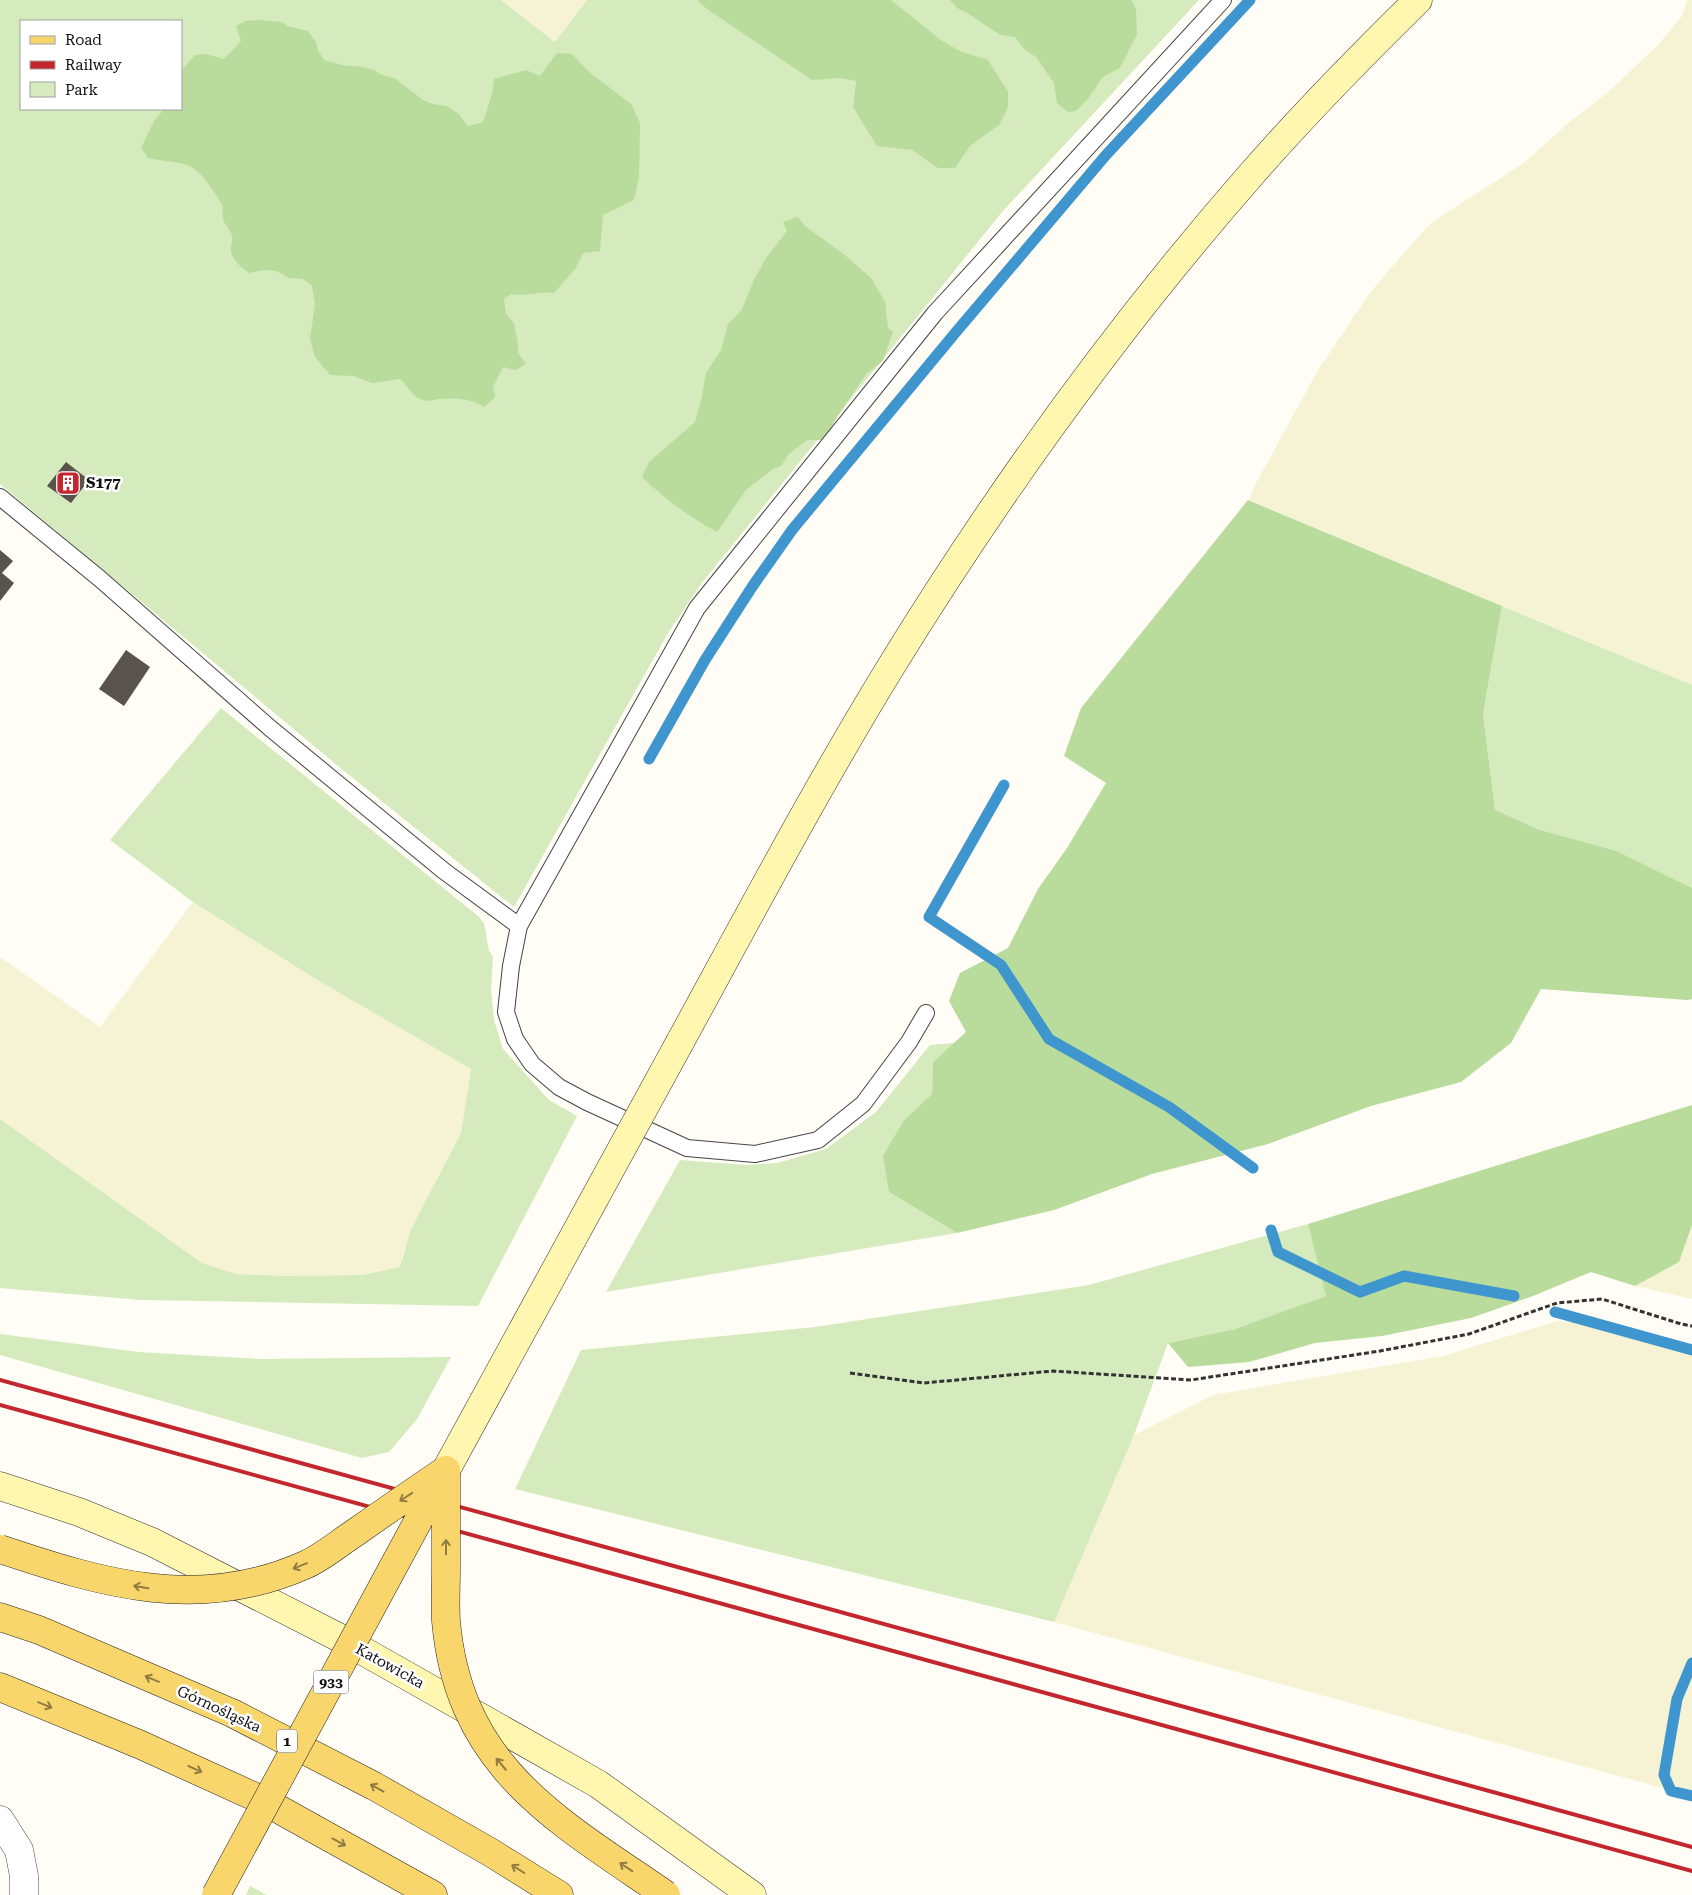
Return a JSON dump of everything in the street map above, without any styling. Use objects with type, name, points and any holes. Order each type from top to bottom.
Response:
[{"type":"main road","name":"933","points":[[216,1895],[680,1042],[811,804],[894,662],[1005,491],[1125,328],[1249,177],[1358,60],[1418,0]]},
{"type":"main road","points":[[0,1549],[97,1579],[154,1590],[217,1589],[242,1585],[306,1564],[327,1552],[446,1470]]},
{"type":"main road","points":[[446,1470],[446,1620],[454,1668],[468,1712],[498,1761],[541,1805],[580,1836],[666,1895]]},
{"type":"main road","name":"Katowicka","points":[[0,1486],[79,1512],[144,1539],[342,1639],[598,1784],[752,1895]]},
{"type":"main road","name":"Górnośląska","points":[[0,1617],[39,1630],[232,1713],[374,1786],[490,1852],[559,1895]]},
{"type":"main road","points":[[0,1687],[141,1745],[264,1801],[433,1895]]},
{"type":"street","points":[[0,1820],[19,1850],[24,1876],[24,1895]]},
{"type":"lane","points":[[926,1013],[909,1042],[863,1104],[818,1140],[755,1154],[687,1148],[587,1102],[560,1087],[532,1064],[515,1039],[506,1012],[511,966],[520,926],[697,608],[935,313],[1223,0]]},
{"type":"lane","points":[[0,497],[99,578],[278,734],[444,870],[520,926]]},
{"type":"path","points":[[850,1373],[924,1383],[1053,1372],[1191,1380],[1442,1340],[1469,1334],[1557,1303],[1602,1299],[1692,1326]]},
{"type":"shaded area","points":[[501,0],[587,0],[555,42]]},
{"type":"shaded area","points":[[1687,0],[1692,0],[1692,685],[1249,500],[1255,485],[1318,370],[1369,294],[1402,255],[1431,223],[1525,162],[1572,120],[1607,93],[1657,46],[1682,16]]},
{"type":"shaded area","points":[[193,902],[324,984],[471,1069],[461,1133],[410,1231],[399,1267],[362,1275],[287,1276],[236,1274],[202,1263],[0,1119],[0,957],[100,1027]]},
{"type":"shaded area","points":[[1692,1225],[1692,1299],[1635,1286],[1679,1262]]},
{"type":"shaded area","points":[[1557,1321],[1608,1324],[1692,1347],[1692,1796],[1054,1622],[1134,1435],[1213,1395],[1443,1356]]},
{"type":"green space","points":[[0,0],[501,0],[555,42],[587,0],[1199,0],[1002,212],[701,584],[668,633],[514,907],[344,771],[0,484]]},
{"type":"green space","points":[[697,0],[891,0],[942,41],[962,52],[988,60],[1008,92],[1008,107],[1000,124],[970,146],[955,168],[938,168],[912,150],[877,146],[853,107],[856,81],[839,78],[812,80],[707,9]]},
{"type":"green space","points":[[950,0],[1131,0],[1136,9],[1137,34],[1120,68],[1103,77],[1087,100],[1076,111],[1068,112],[1057,103],[1054,83],[1036,57],[1024,49],[1015,37],[1001,35],[957,8]]},
{"type":"green space","points":[[245,21],[282,22],[287,26],[308,31],[316,42],[324,60],[374,70],[396,79],[423,100],[447,106],[459,114],[468,126],[483,122],[492,94],[494,79],[526,70],[540,76],[557,53],[572,54],[588,71],[631,104],[640,123],[639,178],[634,200],[603,215],[600,251],[583,253],[576,268],[554,293],[511,294],[504,299],[506,314],[514,323],[518,353],[526,364],[516,370],[503,367],[493,387],[495,397],[484,407],[462,399],[425,401],[419,399],[400,379],[372,383],[354,376],[330,375],[315,357],[310,339],[315,304],[312,286],[303,279],[289,278],[276,271],[265,270],[249,273],[232,256],[232,237],[223,220],[223,206],[203,177],[187,165],[148,158],[141,148],[154,121],[163,110],[182,110],[182,70],[195,55],[206,54],[224,59],[241,41],[236,26]]},
{"type":"green space","points":[[798,217],[805,226],[846,256],[872,279],[885,302],[888,328],[893,332],[883,361],[866,374],[824,440],[807,440],[789,454],[781,466],[773,469],[746,490],[717,532],[678,507],[642,477],[649,462],[695,422],[706,373],[721,350],[728,324],[741,311],[766,258],[787,231],[783,222]]},
{"type":"green space","points":[[1248,500],[1502,606],[1483,714],[1495,810],[1537,829],[1617,851],[1692,888],[1692,999],[1541,989],[1511,1043],[1461,1082],[1371,1106],[1268,1144],[1152,1174],[1054,1210],[957,1233],[889,1192],[883,1156],[904,1120],[932,1094],[933,1062],[966,1032],[949,1001],[960,973],[1008,948],[1038,889],[1067,848],[1106,783],[1064,756],[1081,708]]},
{"type":"green space","points":[[1502,606],[1692,685],[1692,888],[1617,851],[1537,829],[1495,811],[1483,714]]},
{"type":"green space","points":[[221,708],[478,916],[484,923],[489,951],[493,957],[491,989],[494,1020],[503,1049],[549,1100],[577,1116],[478,1306],[141,1300],[0,1288],[0,1119],[202,1263],[236,1274],[287,1276],[362,1275],[399,1267],[410,1231],[461,1133],[471,1069],[324,984],[193,902],[110,840]]},
{"type":"green space","points":[[954,1043],[933,1062],[932,1094],[904,1120],[889,1192],[957,1233],[606,1292],[680,1160],[746,1165],[777,1163],[826,1149],[876,1112],[930,1045]]},
{"type":"green space","points":[[1692,1105],[1692,1225],[1679,1262],[1635,1286],[1591,1272],[1533,1296],[1471,1318],[1382,1336],[1315,1343],[1249,1362],[1188,1367],[1168,1343],[1235,1329],[1326,1296],[1308,1224]]},
{"type":"green space","points":[[1308,1224],[1327,1296],[1235,1329],[1168,1343],[1134,1435],[1054,1622],[515,1489],[581,1350],[815,1327],[1089,1285]]},
{"type":"green space","points":[[0,1334],[139,1352],[259,1359],[451,1357],[417,1419],[389,1452],[362,1458],[0,1355]]},
{"type":"green space","points":[[250,1886],[267,1895],[246,1895]]},
{"type":"building","name":"S177","points":[[66,462],[89,480],[71,503],[47,486]]},
{"type":"building","points":[[0,550],[13,561],[2,573],[14,583],[0,601]]},
{"type":"building","points":[[126,650],[150,667],[124,706],[99,689]]},
{"type":"waterway","points":[[649,759],[705,660],[752,587],[792,530],[1106,155],[1250,0]]},
{"type":"waterway","points":[[1004,785],[929,917],[1001,965],[1049,1039],[1169,1107],[1253,1168]]},
{"type":"waterway","points":[[1271,1230],[1278,1252],[1360,1292],[1404,1276],[1514,1296]]},
{"type":"waterway","points":[[1555,1312],[1692,1350]]},
{"type":"waterway","points":[[1692,1663],[1677,1699],[1664,1775],[1671,1791],[1692,1796]]},
{"type":"railway","points":[[0,1380],[1692,1847]]},
{"type":"railway","points":[[0,1405],[1692,1871]]},
{"type":"place","name":"S177","points":[[68,483]]}]
